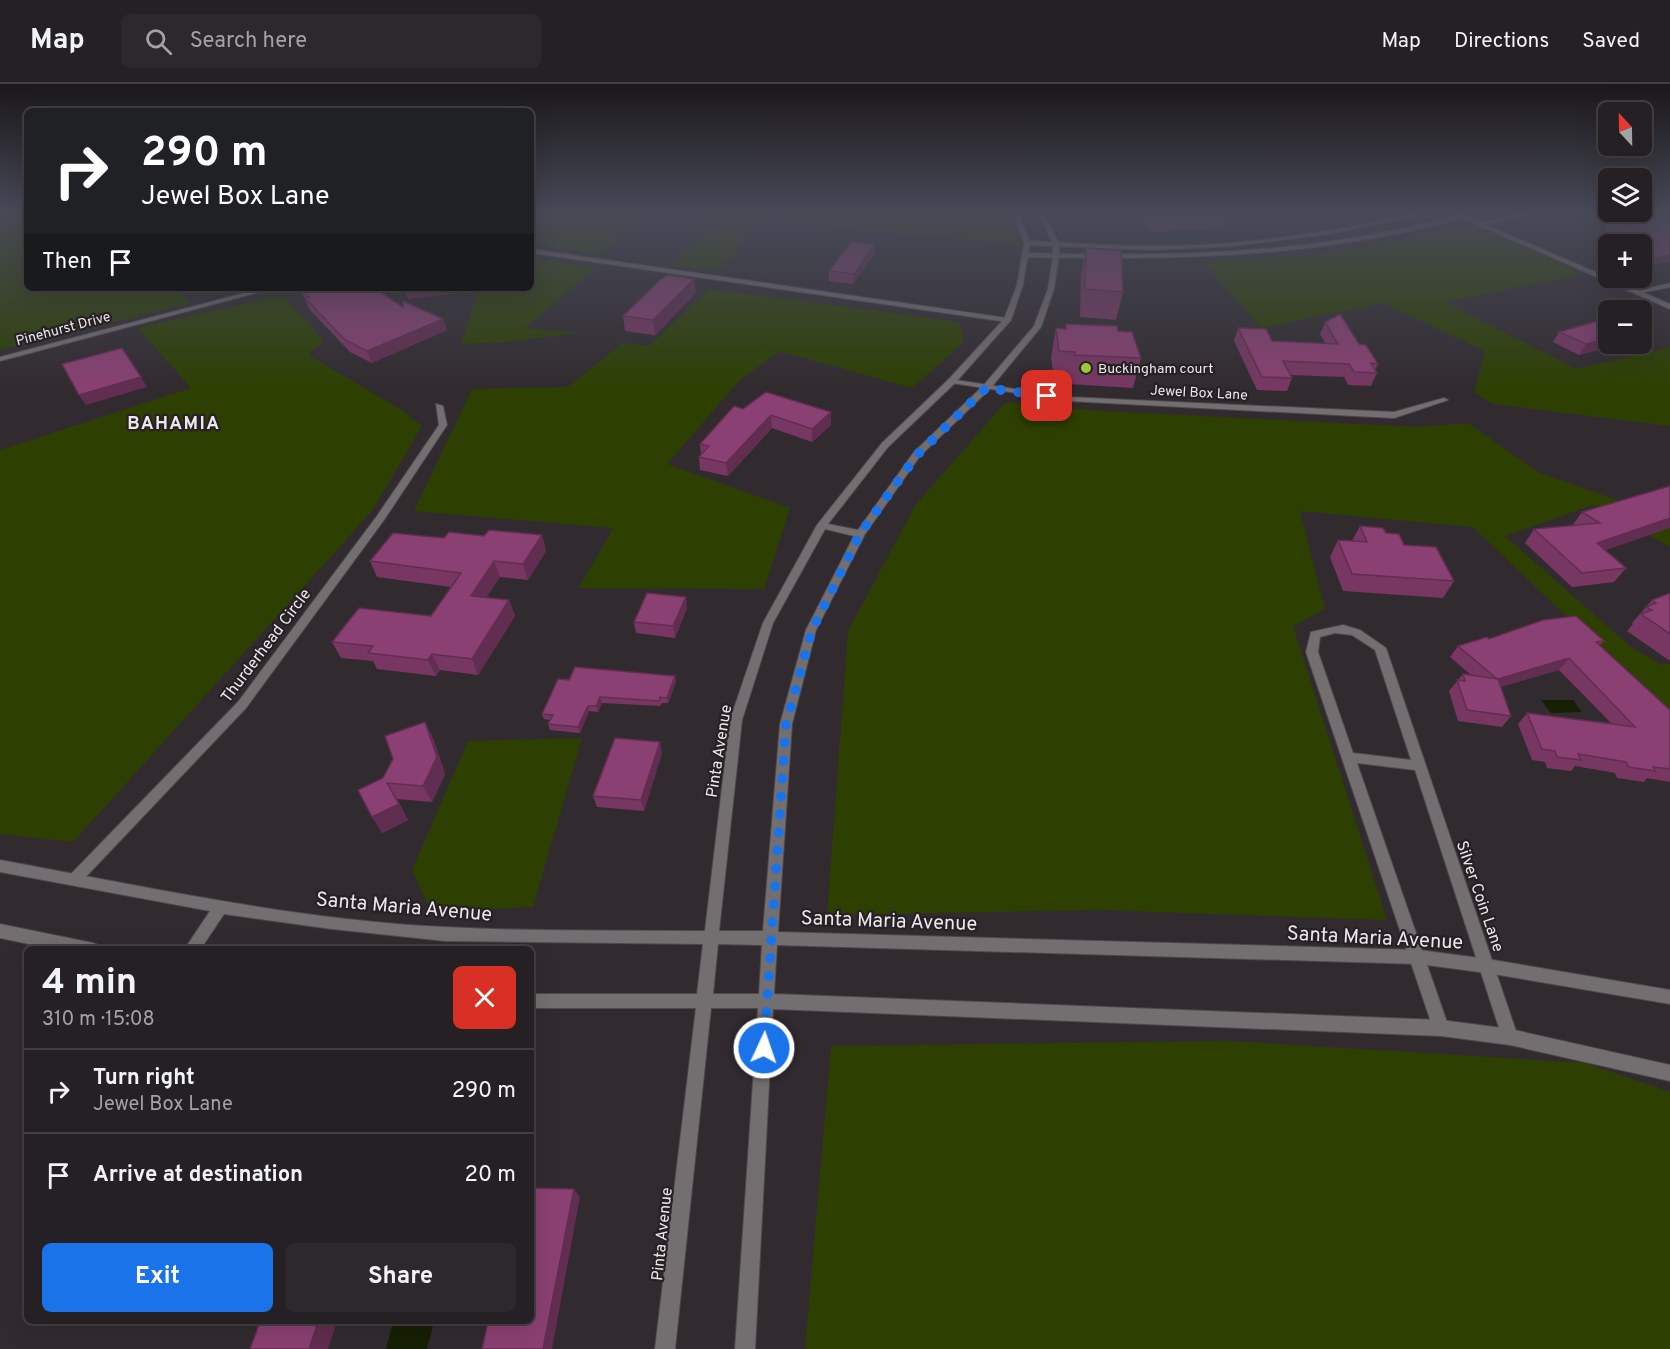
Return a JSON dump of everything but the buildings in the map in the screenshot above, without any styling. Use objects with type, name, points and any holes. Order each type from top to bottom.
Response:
[{"type":"street","points":[[676,272],[1007,320]]},
{"type":"street","name":"Pinta Avenue","points":[[665,1349],[736,720],[768,623],[822,525],[885,445],[952,381],[1007,320],[1023,272]]},
{"type":"street","points":[[746,1349],[770,938],[786,724],[812,630],[860,534],[918,454],[986,388],[1037,327],[1051,289],[1053,272]]},
{"type":"street","points":[[1590,272],[1670,307]]},
{"type":"street","points":[[1637,292],[1670,285]]},
{"type":"street","name":"Pinehurst Drive","points":[[0,359],[261,291]]},
{"type":"street","name":"Jewel Box Lane","points":[[952,381],[1068,399],[1394,416],[1444,400]]},
{"type":"street","name":"Thurderhead Circle","points":[[75,879],[242,705],[381,518],[443,425],[439,406]]},
{"type":"street","points":[[822,525],[860,534]]},
{"type":"street","name":"Silver Coin Lane","points":[[1441,1028],[1351,758],[1312,652],[1315,635],[1337,627],[1357,632],[1380,648],[1510,1037]]},
{"type":"street","points":[[1351,758],[1419,766]]},
{"type":"street","name":"Santa Maria Avenue","points":[[0,866],[220,908],[332,923],[445,934],[770,938],[1419,957],[1487,966],[1670,997]]},
{"type":"street","points":[[194,946],[220,908]]},
{"type":"street","points":[[0,931],[73,946]]},
{"type":"street","points":[[534,1001],[766,1001],[1441,1028],[1510,1037],[1670,1073]]},
{"type":"green space","points":[[0,272],[24,272],[24,291],[180,291],[190,303],[0,350]]},
{"type":"green space","points":[[534,272],[591,272],[525,328],[580,333],[505,342],[461,344],[478,291],[534,291]]},
{"type":"green space","points":[[1212,272],[1579,272],[1583,274],[1445,302],[1576,369],[1640,354],[1652,354],[1652,351],[1670,347],[1670,426],[1493,404],[1474,392],[1485,351],[1383,303],[1262,328]]},
{"type":"green space","points":[[710,289],[959,322],[964,342],[912,388],[780,351],[740,380],[667,464],[790,508],[764,589],[579,588],[613,528],[414,511],[472,389],[568,387],[623,343],[649,346]]},
{"type":"green space","points":[[283,295],[324,341],[308,355],[400,409],[422,426],[372,511],[73,842],[0,834],[0,450],[191,388],[138,328]]},
{"type":"green space","points":[[1006,402],[1101,411],[1417,427],[1468,423],[1538,472],[1628,504],[1670,529],[1670,547],[1593,505],[1505,536],[1631,647],[1662,665],[1670,663],[1670,715],[1473,527],[1300,511],[1325,609],[1293,626],[1387,920],[1099,910],[827,915],[848,631],[916,504]]},
{"type":"green space","points":[[582,738],[533,907],[431,911],[412,870],[468,741]]},
{"type":"green space","points":[[1230,1041],[1585,1063],[1670,1092],[1670,1349],[805,1349],[831,1046]]},
{"type":"shaded area","points":[[1541,700],[1573,700],[1582,712],[1551,713]]},
{"type":"shaded area","points":[[392,1324],[433,1324],[427,1349],[386,1349]]},
{"type":"place","name":"Buckingham court","points":[[1086,368]]},
{"type":"district","name":"BAHAMIA","points":[[174,423]]},
{"type":"route","points":[[764,1048],[786,724],[812,630],[860,534],[918,454],[986,388],[1047,396]]}]
